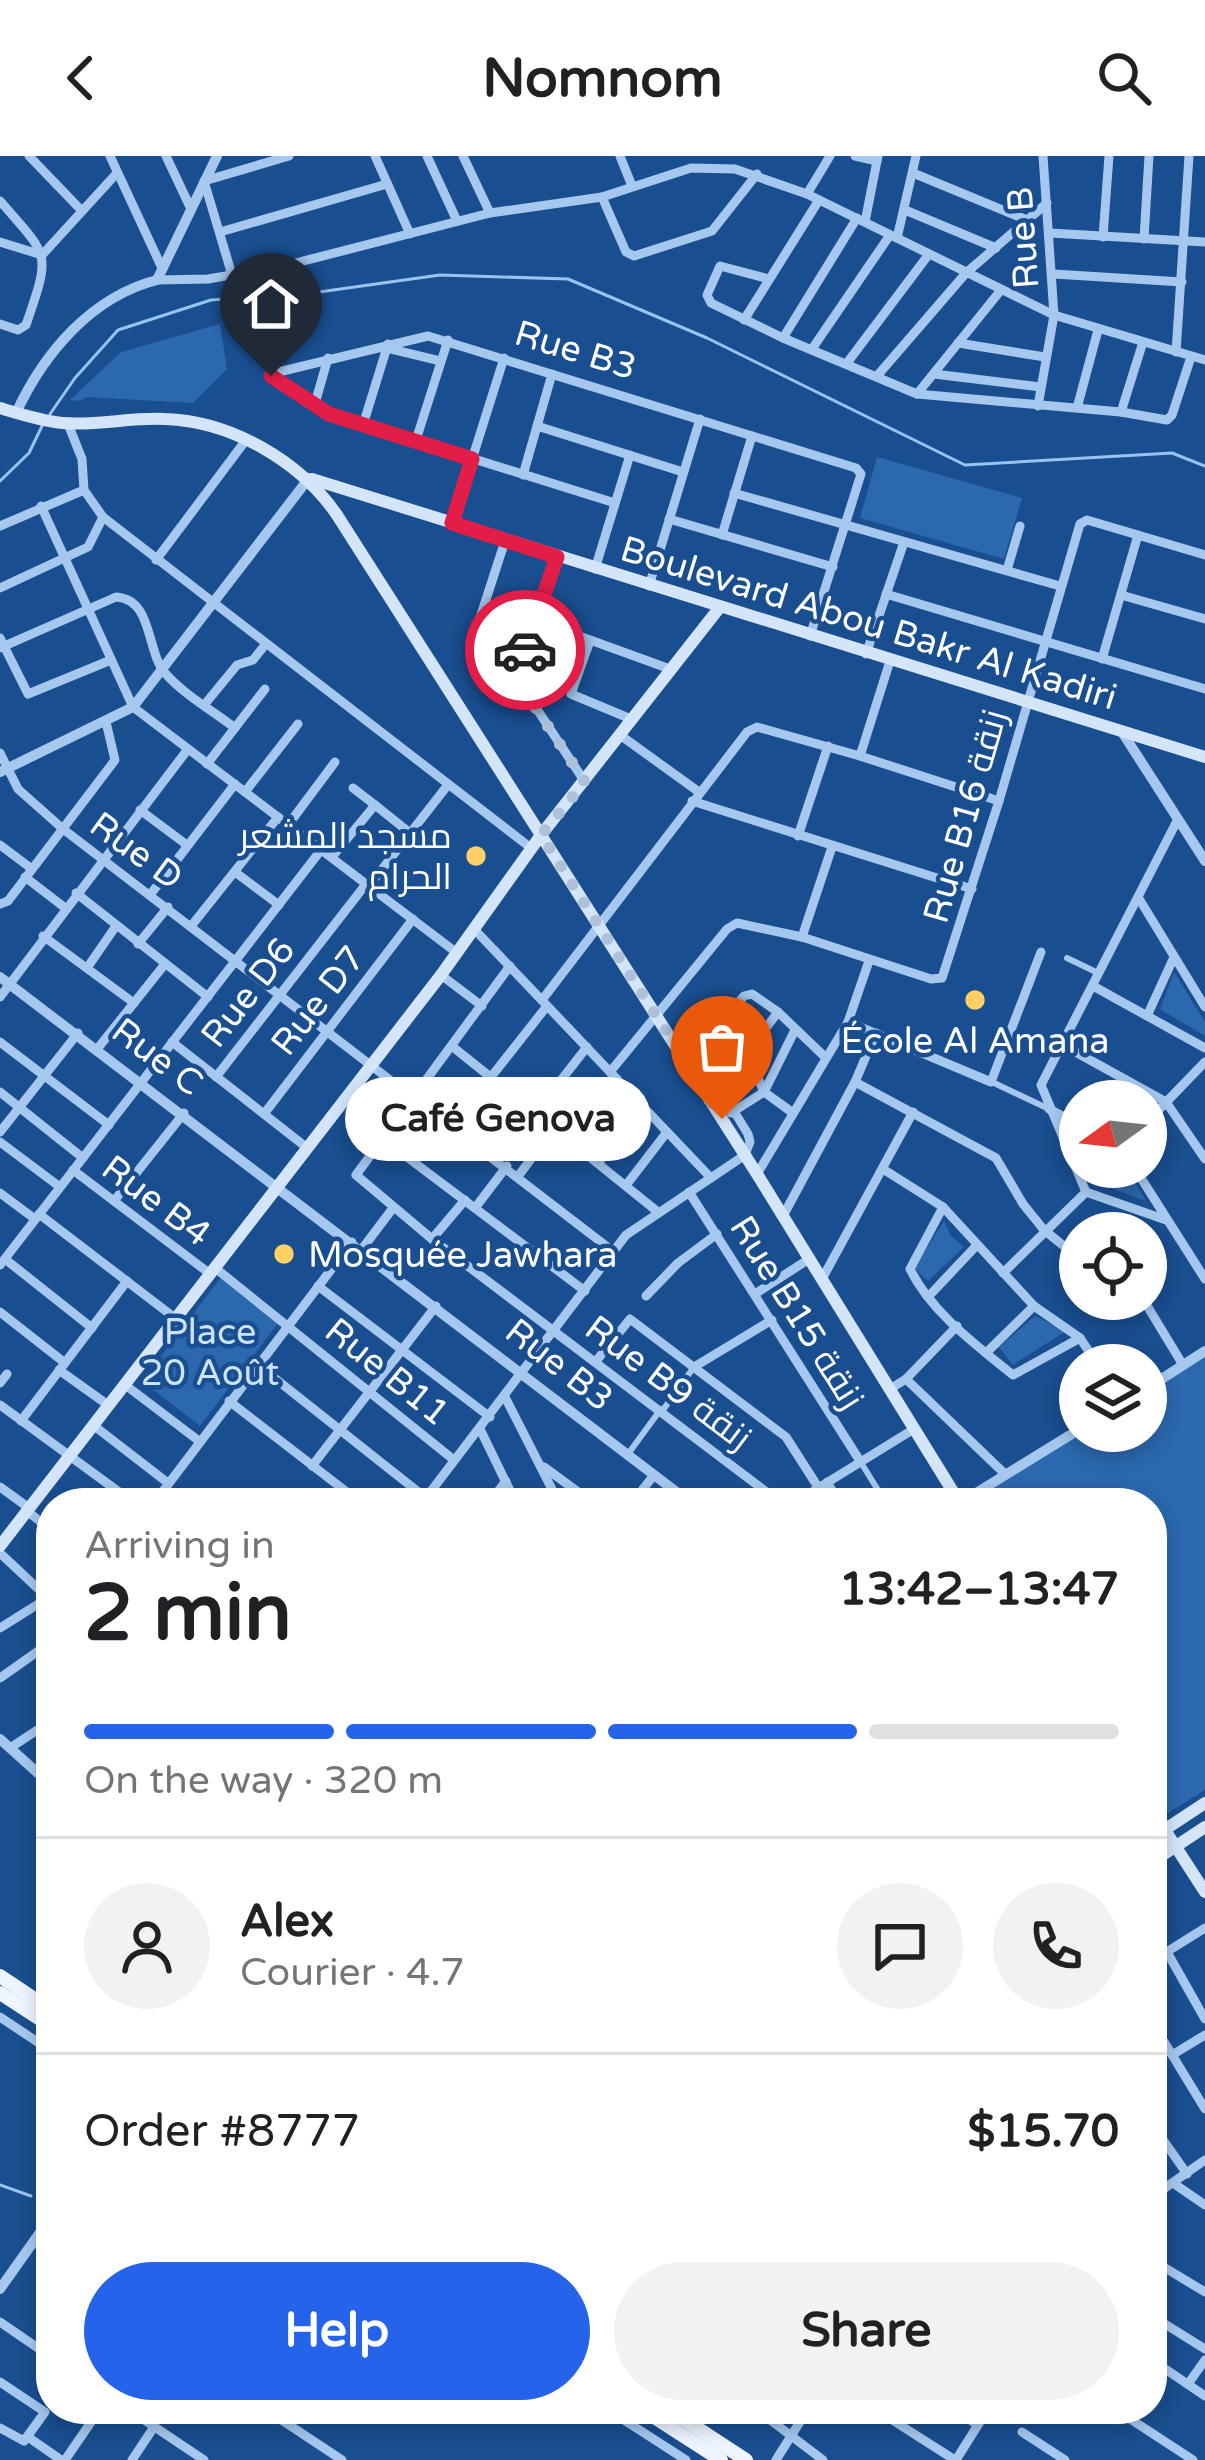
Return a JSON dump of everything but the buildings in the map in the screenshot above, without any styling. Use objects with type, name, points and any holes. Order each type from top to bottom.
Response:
[{"type":"main road","points":[[0,407],[63,423],[166,418],[192,422],[246,440],[309,478],[337,514],[686,1063],[707,1081],[745,1155],[951,1488]]},
{"type":"main road","name":"Boulevard Abou Bakr Al Kadiri","points":[[309,478],[1205,757]]},
{"type":"main road","points":[[44,1488],[441,975],[531,848],[720,608]]},
{"type":"main road","points":[[0,1550],[36,1498]]},
{"type":"main road","points":[[1167,1828],[1205,1803]]},
{"type":"main road","points":[[1167,1852],[1205,1827]]},
{"type":"main road","points":[[1167,1842],[1205,1892]]},
{"type":"main road","points":[[0,1976],[36,2000]]},
{"type":"main road","points":[[0,1994],[36,2017]]},
{"type":"main road","points":[[665,2424],[721,2460]]},
{"type":"main road","points":[[691,2424],[746,2460]]},
{"type":"street","points":[[29,156],[82,211]]},
{"type":"street","points":[[110,156],[159,274]]},
{"type":"street","points":[[166,156],[191,209]]},
{"type":"street","points":[[16,413],[37,371],[81,322],[125,290],[159,274],[217,156]]},
{"type":"street","points":[[204,181],[289,156]]},
{"type":"street","points":[[375,156],[410,234]]},
{"type":"street","points":[[427,156],[457,221]]},
{"type":"street","points":[[463,156],[490,213]]},
{"type":"street","points":[[620,156],[632,186]]},
{"type":"street","points":[[807,194],[830,156]]},
{"type":"street","points":[[783,338],[861,220],[877,158],[855,156]]},
{"type":"street","points":[[812,349],[894,237],[916,156]]},
{"type":"street","name":"Rue B","points":[[1038,406],[1054,315],[1042,156]]},
{"type":"street","points":[[1103,237],[1109,156]]},
{"type":"street","points":[[1144,239],[1150,156]]},
{"type":"street","points":[[1176,352],[1189,156]]},
{"type":"street","points":[[159,274],[185,281],[232,275],[365,248],[490,213],[602,197],[691,168],[735,169],[807,194],[1054,315],[1205,360]]},
{"type":"street","points":[[42,255],[117,172]]},
{"type":"street","points":[[913,173],[1028,220]]},
{"type":"street","points":[[602,197],[626,252],[634,256],[712,231],[757,174]]},
{"type":"street","points":[[204,181],[232,275]]},
{"type":"street","points":[[220,232],[387,184]]},
{"type":"street","points":[[744,320],[819,200]]},
{"type":"street","points":[[0,201],[42,255],[44,267],[26,326],[18,330],[0,324]]},
{"type":"street","points":[[878,376],[966,273],[1047,203]]},
{"type":"street","points":[[905,210],[996,248]]},
{"type":"street","points":[[1050,233],[1205,242]]},
{"type":"street","points":[[0,242],[42,255]]},
{"type":"street","points":[[847,363],[929,254]]},
{"type":"street","points":[[769,279],[718,268],[708,298],[783,338],[917,394],[1169,418],[1191,357]]},
{"type":"street","points":[[1054,274],[1181,282]]},
{"type":"street","points":[[917,394],[1001,290]]},
{"type":"street","points":[[1077,408],[1098,330]]},
{"type":"street","name":"Rue B3","points":[[314,407],[271,376],[272,372],[428,336],[448,340],[856,468],[861,474],[847,526]]},
{"type":"street","points":[[416,440],[448,340]]},
{"type":"street","points":[[1121,412],[1143,342]]},
{"type":"street","points":[[958,343],[1045,357]]},
{"type":"street","points":[[363,425],[387,346],[441,361]]},
{"type":"street","points":[[328,358],[314,407],[615,503]]},
{"type":"street","points":[[452,523],[504,358]]},
{"type":"street","points":[[523,475],[552,374]]},
{"type":"street","points":[[934,374],[1041,387]]},
{"type":"street","points":[[649,586],[700,419]]},
{"type":"street","points":[[63,423],[82,459],[84,490],[103,517],[531,848]]},
{"type":"street","points":[[537,426],[683,472]]},
{"type":"street","points":[[722,535],[752,436]]},
{"type":"street","points":[[156,560],[246,440]]},
{"type":"street","points":[[596,569],[630,455]]},
{"type":"street","points":[[3,771],[133,707],[309,478]]},
{"type":"street","points":[[0,526],[84,490]]},
{"type":"street","points":[[734,493],[1060,586]]},
{"type":"street","points":[[41,506],[133,707],[457,953]]},
{"type":"street","points":[[0,587],[88,547],[103,517]]},
{"type":"street","points":[[668,519],[832,567]]},
{"type":"street","name":"Rue B16 زنقة","points":[[869,962],[931,979],[945,975],[1083,521],[1138,536]]},
{"type":"street","points":[[810,636],[847,526]]},
{"type":"street","points":[[1007,570],[1020,526]]},
{"type":"street","points":[[1102,659],[1138,536],[1205,555]]},
{"type":"street","points":[[480,618],[505,541]]},
{"type":"street","points":[[866,654],[904,542]]},
{"type":"street","points":[[557,557],[518,679],[585,782]]},
{"type":"street","points":[[886,594],[1205,688]]},
{"type":"street","points":[[1121,595],[1205,619]]},
{"type":"street","points":[[112,660],[31,694],[1,644],[116,597],[128,598],[138,608],[163,672],[235,728]]},
{"type":"street","points":[[535,620],[670,669]]},
{"type":"street","points":[[590,640],[571,694],[632,719]]},
{"type":"street","points":[[205,704],[237,665],[253,660],[265,645]]},
{"type":"street","points":[[860,755],[890,661]]},
{"type":"street","points":[[208,764],[265,689]]},
{"type":"street","points":[[0,904],[8,901],[115,760],[106,722]]},
{"type":"street","points":[[245,792],[298,724]]},
{"type":"street","points":[[491,1077],[598,925],[747,732],[757,727],[828,746],[999,801]]},
{"type":"street","points":[[1122,732],[1205,861]]},
{"type":"street","points":[[620,735],[696,797],[798,836],[972,889]]},
{"type":"street","points":[[798,836],[828,746]]},
{"type":"street","points":[[0,997],[5,980],[188,749]]},
{"type":"street","name":"Rue D","points":[[0,753],[3,771],[63,830],[614,1252]]},
{"type":"street","points":[[288,825],[335,761]]},
{"type":"street","points":[[150,895],[235,784]]},
{"type":"street","name":"Rue D6","points":[[216,1077],[447,786]]},
{"type":"street","points":[[353,788],[372,808],[410,832]]},
{"type":"street","points":[[332,857],[372,808]]},
{"type":"street","points":[[140,810],[187,845]]},
{"type":"street","points":[[192,925],[278,818]]},
{"type":"street","points":[[1143,1212],[1085,1192],[1048,1109],[1042,1082],[1178,819]]},
{"type":"street","points":[[0,845],[64,907]]},
{"type":"street","points":[[802,937],[832,847]]},
{"type":"street","points":[[6,1258],[321,850]]},
{"type":"street","points":[[235,872],[278,905]]},
{"type":"street","points":[[76,892],[208,997]]},
{"type":"street","points":[[1138,897],[1205,1007]]},
{"type":"street","points":[[138,944],[168,907]]},
{"type":"street","name":"Rue D7","points":[[264,1114],[413,919]]},
{"type":"street","points":[[571,1139],[655,1014],[732,925],[744,922],[869,962],[848,1022],[757,1174]]},
{"type":"street","points":[[87,968],[116,926]]},
{"type":"street","points":[[474,929],[711,1178]]},
{"type":"street","points":[[43,936],[134,1003]]},
{"type":"street","points":[[991,1082],[1040,952]]},
{"type":"street","points":[[1147,1016],[1174,957]]},
{"type":"street","points":[[1067,958],[1098,974]]},
{"type":"street","points":[[98,1048],[165,964]]},
{"type":"street","points":[[510,966],[382,1139],[585,1291]]},
{"type":"street","points":[[441,975],[482,1006]]},
{"type":"street","name":"Rue C","points":[[5,980],[278,1184]]},
{"type":"street","points":[[1093,986],[1205,1048]]},
{"type":"street","points":[[686,1063],[748,995],[755,994],[825,1057]]},
{"type":"street","points":[[707,1081],[747,1054],[778,1012]]},
{"type":"street","points":[[848,1022],[1059,1114]]},
{"type":"street","points":[[717,1027],[747,1054],[764,1092],[793,1113]]},
{"type":"street","points":[[728,1115],[764,1092],[795,1030]]},
{"type":"street","points":[[0,1132],[78,1033]]},
{"type":"street","points":[[783,1216],[876,1033]]},
{"type":"street","points":[[0,1042],[109,1125]]},
{"type":"street","points":[[172,1042],[306,1147]]},
{"type":"street","points":[[1061,1045],[1125,1080]]},
{"type":"street","points":[[453,1047],[658,1212]]},
{"type":"street","points":[[536,1112],[587,1047]]},
{"type":"street","points":[[1167,1101],[1205,1062]]},
{"type":"street","points":[[855,1082],[997,1158],[1017,1195],[1059,1242]]},
{"type":"street","points":[[0,1092],[83,1158]]},
{"type":"street","points":[[1167,1103],[1205,1158]]},
{"type":"street","points":[[599,1162],[641,1105]]},
{"type":"street","points":[[822,1279],[914,1112]]},
{"type":"street","points":[[114,1201],[184,1113]]},
{"type":"street","points":[[518,1175],[555,1127]]},
{"type":"street","points":[[627,1184],[667,1132]]},
{"type":"street","name":"Rue B9 زنقة","points":[[382,1139],[357,1177],[762,1488]]},
{"type":"street","points":[[0,1142],[60,1187]]},
{"type":"street","points":[[433,1488],[634,1228],[745,1155]]},
{"type":"street","points":[[475,1208],[507,1166]]},
{"type":"street","points":[[884,1169],[943,1207],[1034,1306],[1084,1344]]},
{"type":"street","name":"Rue B4","points":[[73,1170],[287,1326]]},
{"type":"street","name":"Rue B3","points":[[278,1184],[671,1488]]},
{"type":"street","points":[[0,1192],[176,1318]]},
{"type":"street","name":"Rue B15 زنقة","points":[[689,1192],[860,1461]]},
{"type":"street","points":[[1003,1273],[1085,1192]]},
{"type":"street","points":[[433,1239],[465,1200]]},
{"type":"street","points":[[943,1207],[910,1266],[928,1297],[956,1326],[1013,1375],[1080,1338]]},
{"type":"street","points":[[164,1488],[318,1286],[393,1208]]},
{"type":"street","points":[[1167,1221],[1201,1263],[1205,1279]]},
{"type":"street","points":[[646,1296],[678,1263],[718,1234]]},
{"type":"street","points":[[0,1240],[6,1258],[92,1328]]},
{"type":"street","points":[[928,1297],[977,1245]]},
{"type":"street","points":[[755,1294],[809,1259]]},
{"type":"street","points":[[20,1420],[128,1281]]},
{"type":"street","points":[[318,1286],[490,1417]]},
{"type":"street","points":[[312,1466],[436,1306]]},
{"type":"street","points":[[986,1353],[1034,1306]]},
{"type":"street","points":[[0,1312],[108,1406]]},
{"type":"street","points":[[597,1360],[631,1318],[786,1437],[825,1488]]},
{"type":"street","points":[[628,1454],[694,1367],[772,1320]]},
{"type":"street","points":[[1156,1320],[1183,1365]]},
{"type":"street","name":"Rue B11","points":[[287,1326],[454,1460]]},
{"type":"street","points":[[890,1389],[906,1379],[956,1326]]},
{"type":"street","points":[[1167,1375],[1205,1351]]},
{"type":"street","points":[[258,1365],[410,1488]]},
{"type":"street","points":[[906,1379],[1006,1475]]},
{"type":"street","points":[[124,1384],[199,1441]]},
{"type":"street","points":[[505,1397],[552,1488]]},
{"type":"street","points":[[230,1401],[341,1488]]},
{"type":"street","points":[[0,1406],[114,1488]]},
{"type":"street","points":[[93,1425],[168,1483]]},
{"type":"street","points":[[480,1429],[509,1488]]},
{"type":"street","points":[[817,1488],[914,1429]]},
{"type":"street","points":[[981,1488],[1059,1443]]},
{"type":"street","points":[[860,1461],[877,1488]]},
{"type":"street","points":[[539,1464],[572,1488]]},
{"type":"street","points":[[644,1488],[654,1475]]},
{"type":"street","points":[[501,1488],[506,1481]]},
{"type":"street","points":[[0,1487],[36,1516]]},
{"type":"street","points":[[0,1550],[36,1585]]},
{"type":"street","points":[[0,1628],[36,1605]]},
{"type":"street","points":[[0,1678],[36,1653]]},
{"type":"street","points":[[36,1728],[5,1743],[36,1770]]},
{"type":"street","points":[[1205,1928],[1167,1952],[1205,2019]]},
{"type":"street","points":[[0,2017],[36,2040]]},
{"type":"street","points":[[1172,2055],[1205,2035]]},
{"type":"street","points":[[1167,2047],[1205,2109]]},
{"type":"street","points":[[1167,2146],[1186,2174]]},
{"type":"street","points":[[1167,2187],[1205,2160]]},
{"type":"street","points":[[1173,2183],[1205,2205]]},
{"type":"street","points":[[0,2290],[36,2238]]},
{"type":"street","points":[[1167,2269],[1205,2292]]},
{"type":"street","points":[[0,2322],[36,2347]]},
{"type":"street","points":[[1167,2325],[1205,2349]]},
{"type":"street","points":[[1188,2384],[1205,2360]]},
{"type":"street","points":[[1167,2370],[1205,2396]]},
{"type":"street","points":[[0,2382],[36,2406]]},
{"type":"street","points":[[23,2439],[36,2423]]},
{"type":"street","points":[[0,2428],[63,2460],[89,2424]]},
{"type":"street","points":[[150,2424],[204,2460]]},
{"type":"street","points":[[287,2424],[338,2459]]},
{"type":"street","points":[[630,2424],[686,2460]]},
{"type":"street","points":[[773,2424],[823,2460]]},
{"type":"street","points":[[776,2460],[798,2424]]},
{"type":"street","points":[[899,2424],[955,2460],[978,2425]]},
{"type":"street","points":[[1137,2424],[1193,2460]]},
{"type":"street","points":[[132,2460],[154,2427]]},
{"type":"street","points":[[1022,2432],[1065,2460]]},
{"type":"street","points":[[34,2460],[43,2448]]},
{"type":"green space","points":[[220,324],[227,369],[193,403],[70,400],[121,352]]},
{"type":"green space","points":[[877,457],[1022,498],[1004,559],[860,518]]},
{"type":"green space","points":[[1174,972],[1205,1022],[1205,1036],[1160,1009]]},
{"type":"green space","points":[[1111,1188],[1138,1188],[1146,1201]]},
{"type":"green space","points":[[944,1221],[964,1247],[928,1281],[914,1268]]},
{"type":"green space","name":"Place 20 Août","points":[[221,1277],[279,1322],[200,1426],[142,1381]]},
{"type":"green space","points":[[1035,1316],[1066,1331],[1013,1365],[999,1347]]},
{"type":"green space","points":[[1205,1355],[1205,1790],[1168,1813],[1167,1488],[993,1488],[1059,1447],[1059,1452],[1167,1452],[1167,1379]]},
{"type":"waterway","points":[[50,414],[118,330],[211,300],[319,292],[440,275],[568,279],[707,338],[965,465],[1172,453],[1205,466]]},
{"type":"waterway","points":[[0,481],[29,453],[44,422]]},
{"type":"waterway","points":[[0,2185],[31,2196]]},
{"type":"way so far","points":[[525,650],[517,674],[520,684],[585,782],[541,835],[722,1119]]},
{"type":"place","name":"مسجد المشعر الحرام","points":[[476,856]]},
{"type":"place","name":"École Al Amana","points":[[975,1000]]},
{"type":"place","name":"Café Genova","points":[[722,1119]]},
{"type":"place","name":"Mosquée Jawhara","points":[[284,1254]]},
{"type":"route","points":[[271,376],[329,414],[472,459],[452,523],[557,557],[525,650]]}]
